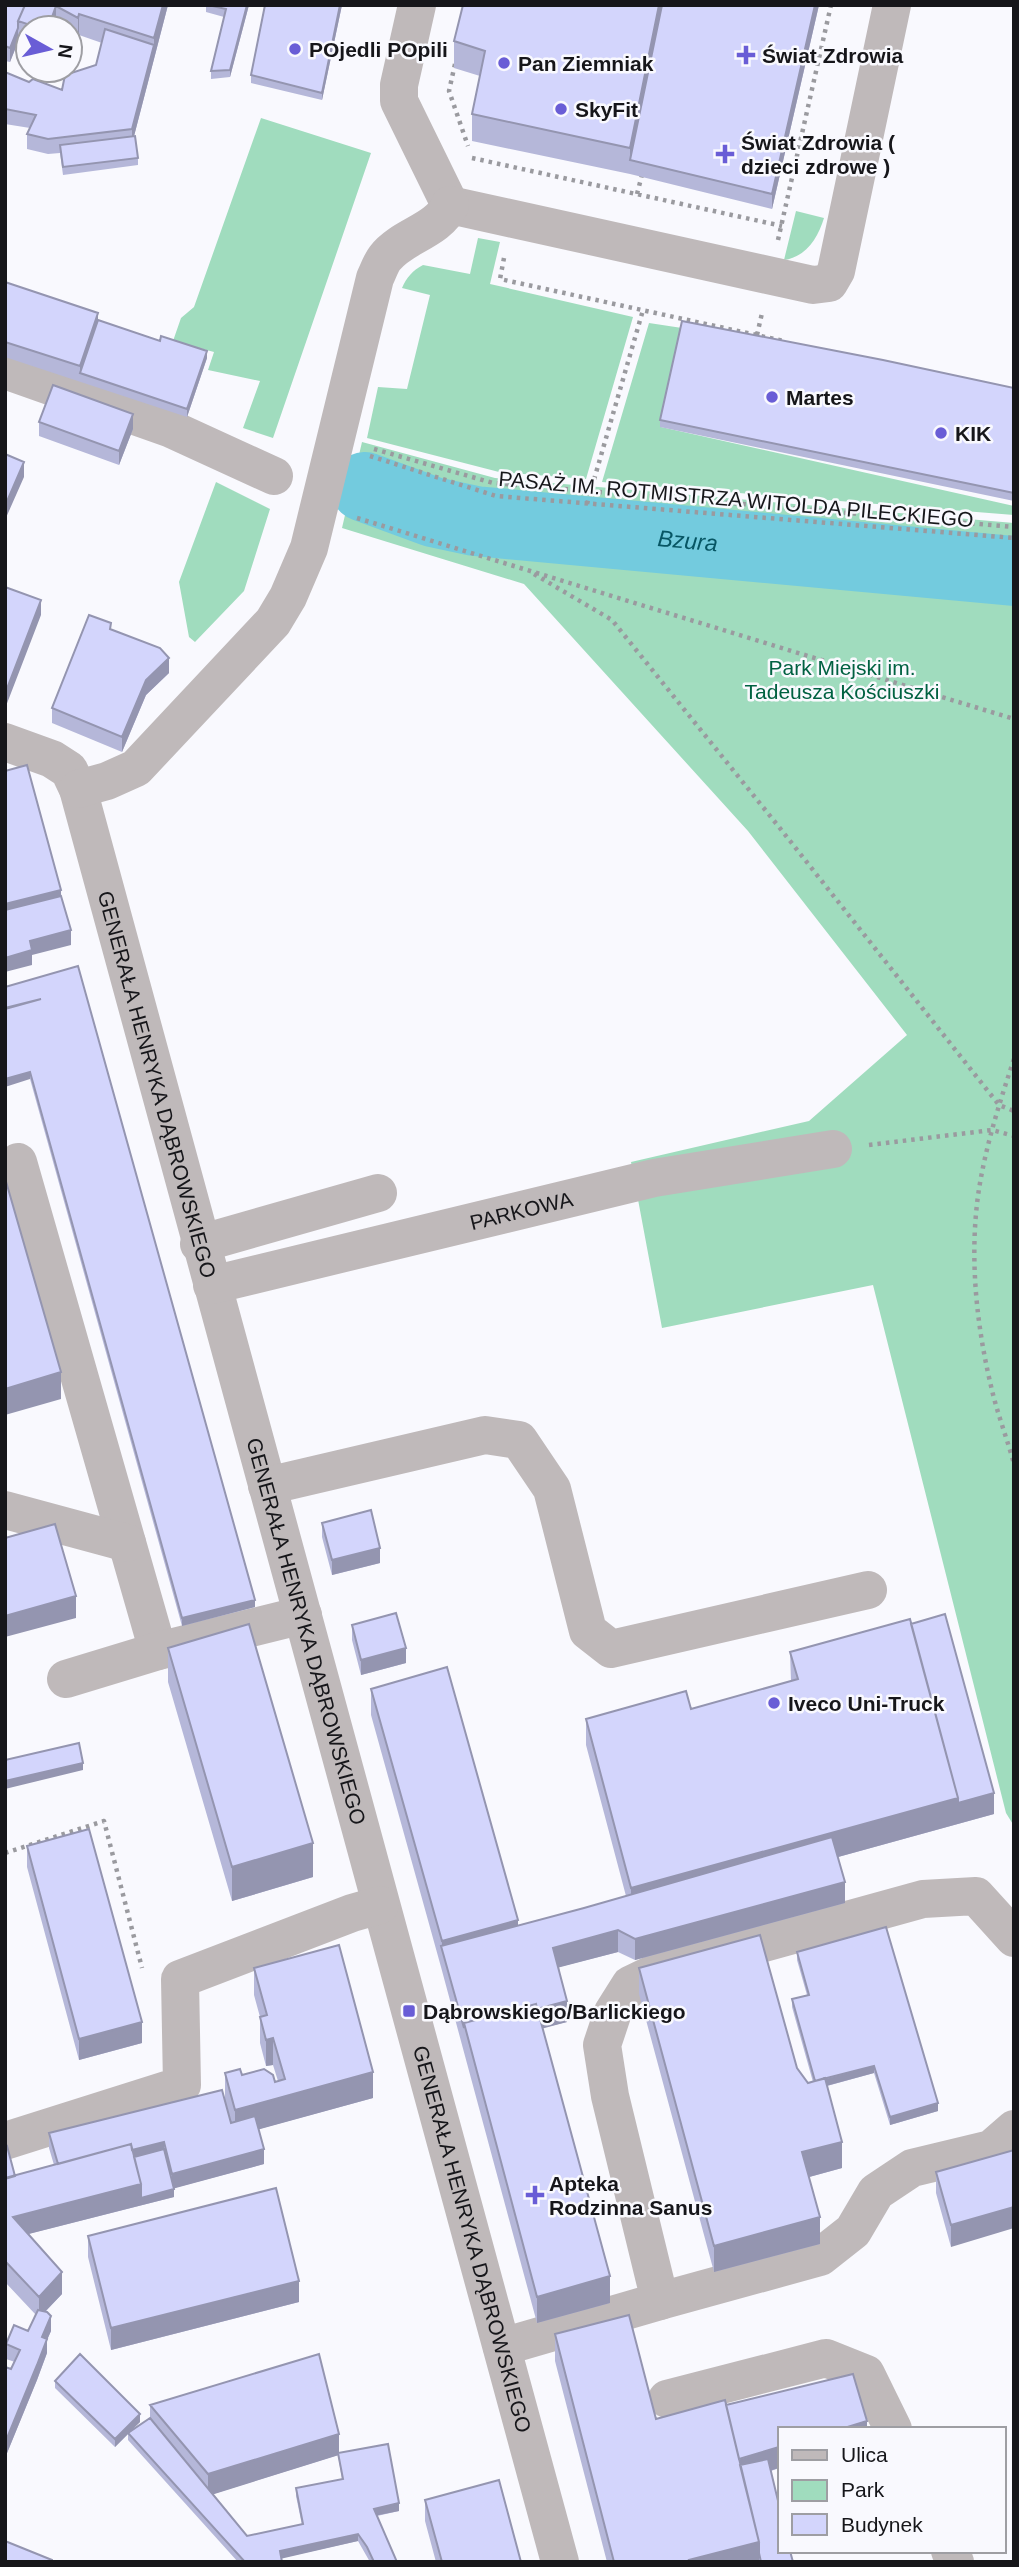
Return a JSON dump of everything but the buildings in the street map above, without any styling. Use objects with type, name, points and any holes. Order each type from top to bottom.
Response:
[{"type":"street","points":[[416,5],[399,85],[399,102],[450,205]]},
{"type":"street","points":[[450,205],[813,285],[829,283],[836,271],[892,5]]},
{"type":"street","points":[[78,789],[107,781],[136,768],[272,622],[288,597],[309,548],[320,507],[352,447],[375,278],[385,258],[407,240],[436,223],[450,205]]},
{"type":"street","points":[[5,370],[169,428],[274,476]]},
{"type":"street","name":"GENERAŁA HENRYKA DĄBROWSKIEGO","points":[[5,742],[52,759],[69,770],[78,789],[199,1244],[303,1615],[559,2562]]},
{"type":"street","name":"PARKOWA","points":[[212,1285],[654,1178],[833,1149]]},
{"type":"street","points":[[18,1162],[158,1651]]},
{"type":"street","points":[[199,1244],[378,1193]]},
{"type":"street","points":[[267,1486],[485,1434],[519,1440],[552,1489],[588,1631],[611,1649],[868,1590]]},
{"type":"street","points":[[5,1510],[127,1543]]},
{"type":"street","points":[[66,1679],[158,1651],[303,1615]]},
{"type":"street","points":[[660,2301],[610,2096],[602,2045],[613,2012],[630,1985],[655,1973],[923,1899],[976,1896],[1014,1938]]},
{"type":"street","points":[[5,2141],[182,2085],[180,1979],[352,1913],[380,1905]]},
{"type":"street","points":[[502,2347],[820,2257],[853,2231],[876,2192],[912,2168],[991,2150],[1014,2129]]},
{"type":"street","points":[[667,2399],[826,2358],[866,2374],[892,2427]]},
{"type":"path","points":[[757,335],[831,5]]},
{"type":"path","points":[[457,55],[449,91],[472,159],[782,226]]},
{"type":"path","points":[[638,194],[644,169]]},
{"type":"path","points":[[513,219],[500,279],[797,344]]},
{"type":"path","points":[[587,504],[643,310]]},
{"type":"path","points":[[352,447],[493,483],[1014,527]]},
{"type":"path","name":"PASAŻ IM. ROTMISTRZA WITOLDA PILECKIEGO","points":[[352,447],[496,496],[1014,538]]},
{"type":"path","points":[[320,507],[1014,719]]},
{"type":"path","points":[[528,570],[612,620],[999,1105],[1014,1111]]},
{"type":"path","points":[[1014,1059],[992,1130],[979,1189],[975,1243],[978,1316],[991,1387],[1014,1464]]},
{"type":"path","points":[[833,1149],[992,1130],[1014,1136]]},
{"type":"path","points":[[5,1853],[104,1821],[147,1989],[180,1979]]},
{"type":"green space","points":[[261,118],[371,153],[273,438],[243,428],[260,381],[208,370],[214,352],[173,341],[181,318],[194,307]]},
{"type":"green space","points":[[796,211],[824,218],[818,233],[805,251],[784,260]]},
{"type":"green space","points":[[478,238],[500,242],[490,284],[633,317],[586,479],[499,472],[367,438],[378,387],[407,389],[430,295],[402,288],[404,284],[413,272],[423,265],[470,274]]},
{"type":"green space","points":[[649,323],[682,328],[661,427],[1014,506],[1014,515],[602,482]]},
{"type":"green space","name":"Park Miejski im. Tadeusza Kościuszki","points":[[362,442],[495,478],[1014,523],[1014,1826],[1006,1813],[873,1285],[662,1328],[631,1162],[809,1121],[907,1035],[748,831],[524,584],[342,528]]},
{"type":"green space","points":[[216,482],[270,509],[244,591],[195,642],[189,637],[179,582]]},
{"type":"waterway","name":"Bzura","points":[[365,487],[433,512],[475,521],[1014,571]]},
{"type":"place","name":"POjedli POpili","points":[[295,49]]},
{"type":"place","name":"Świat Zdrowia","points":[[746,55]]},
{"type":"place","name":"Pan Ziemniak","points":[[504,63]]},
{"type":"place","name":"SkyFit","points":[[561,109]]},
{"type":"place","name":"Świat Zdrowia ( dzieci zdrowe )","points":[[725,154]]},
{"type":"place","name":"Martes","points":[[772,397]]},
{"type":"place","name":"KIK","points":[[941,433]]},
{"type":"place","name":"Iveco Uni-Truck","points":[[774,1703]]},
{"type":"place","name":"Dąbrowskiego/Barlickiego","points":[[409,2011]]},
{"type":"place","name":"Apteka Rodzinna Sanus","points":[[535,2195]]}]
